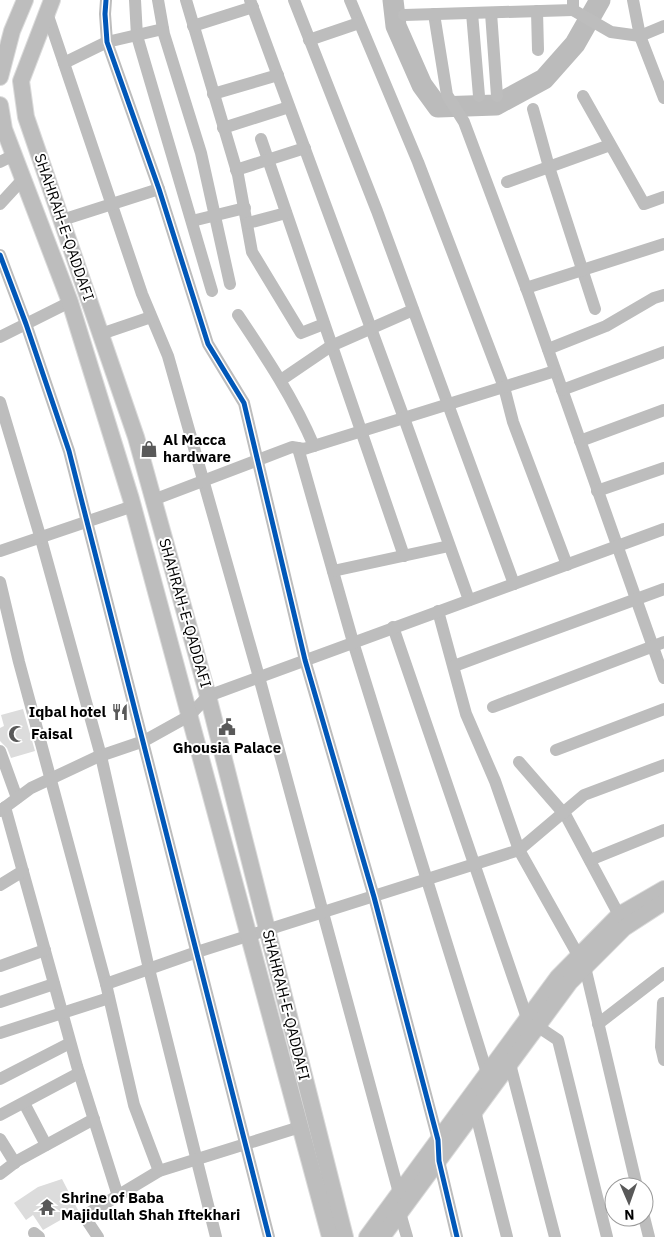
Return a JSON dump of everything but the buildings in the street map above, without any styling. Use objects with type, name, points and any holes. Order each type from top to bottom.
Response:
[{"type":"main road","points":[[0,77],[12,31],[24,0]]},
{"type":"main road","name":"SHAHRAH-E-QADDAFI","points":[[50,6],[21,82],[26,117],[136,438],[208,696],[344,1237]]},
{"type":"main road","name":"SHAHRAH-E-QADDAFI","points":[[0,105],[7,158],[23,180],[70,302],[133,506],[330,1237]]},
{"type":"main road","points":[[382,1237],[510,1064],[558,977],[582,961],[662,899]]},
{"type":"main road","points":[[582,961],[618,915],[662,899]]},
{"type":"main road","points":[[367,1237],[487,1073],[532,1022]]},
{"type":"street","points":[[106,0],[107,42],[160,189],[208,344],[244,404],[305,660],[374,897],[438,1140],[438,1161],[457,1237]]},
{"type":"street","points":[[136,0],[138,36],[212,291]]},
{"type":"street","points":[[158,0],[163,29],[201,153],[230,284]]},
{"type":"street","points":[[186,0],[236,170],[248,223],[252,252],[301,333],[324,324]]},
{"type":"street","points":[[294,0],[413,310],[514,584]]},
{"type":"street","points":[[350,0],[418,162],[504,386],[513,422],[567,565]]},
{"type":"street","points":[[632,0],[640,36],[664,98]]},
{"type":"street","points":[[193,26],[251,3],[469,600]]},
{"type":"street","points":[[50,6],[64,63],[151,316],[168,356],[259,677],[399,1193]]},
{"type":"street","points":[[404,15],[537,11],[574,7],[611,32],[640,36],[664,26]]},
{"type":"street","points":[[537,11],[538,50]]},
{"type":"street","points":[[472,13],[479,96]]},
{"type":"street","points":[[491,13],[496,96]]},
{"type":"street","points":[[434,14],[447,95],[464,122],[526,288],[635,600],[658,644],[664,678]]},
{"type":"street","points":[[309,40],[359,23]]},
{"type":"street","points":[[64,63],[107,42],[163,29]]},
{"type":"street","points":[[213,94],[278,75]]},
{"type":"street","points":[[583,96],[644,204],[664,196]]},
{"type":"street","points":[[223,128],[289,107]]},
{"type":"street","points":[[533,109],[549,167],[595,309]]},
{"type":"street","points":[[261,140],[404,556]]},
{"type":"street","points":[[507,182],[610,145]]},
{"type":"street","points":[[236,170],[305,148]]},
{"type":"street","points":[[0,204],[23,180]]},
{"type":"street","points":[[62,220],[160,189]]},
{"type":"street","points":[[192,221],[245,208]]},
{"type":"street","points":[[248,223],[286,213]]},
{"type":"street","points":[[526,288],[664,244]]},
{"type":"street","points":[[0,255],[26,324],[69,451],[144,741],[268,1237]]},
{"type":"street","points":[[548,349],[606,326],[654,298],[664,295]]},
{"type":"street","points":[[0,337],[70,302]]},
{"type":"street","points":[[281,380],[331,346],[413,310]]},
{"type":"street","points":[[238,315],[300,412],[314,446]]},
{"type":"street","points":[[101,334],[151,316]]},
{"type":"street","points":[[562,390],[664,352]]},
{"type":"street","points":[[153,500],[292,447],[304,449],[555,370]]},
{"type":"street","points":[[0,402],[101,756],[149,969],[216,1237]]},
{"type":"street","points":[[580,441],[664,410]]},
{"type":"street","points":[[298,448],[353,642],[487,1073]]},
{"type":"street","points":[[597,491],[664,468]]},
{"type":"street","points":[[0,551],[133,506]]},
{"type":"street","points":[[118,1196],[79,1074],[23,871],[2,809],[30,788],[101,756],[144,741],[190,716],[208,696],[664,529]]},
{"type":"street","points":[[333,571],[449,546]]},
{"type":"street","points":[[0,582],[19,662],[106,984],[134,1105],[159,1171]]},
{"type":"street","points":[[454,666],[664,589]]},
{"type":"street","points":[[438,611],[466,714],[495,780],[519,850],[582,961],[635,1177]]},
{"type":"street","points":[[393,627],[532,1022],[558,1040],[607,1237]]},
{"type":"street","points":[[493,706],[658,644]]},
{"type":"street","points":[[556,750],[664,709]]},
{"type":"street","points":[[0,751],[16,798]]},
{"type":"street","points":[[519,762],[562,811],[618,915]]},
{"type":"street","points":[[106,984],[197,952],[519,850],[562,811],[584,795],[664,764]]},
{"type":"street","points":[[590,860],[664,830]]},
{"type":"street","points":[[0,885],[23,871]]},
{"type":"street","points":[[0,966],[45,950]]},
{"type":"street","points":[[598,1024],[664,973]]},
{"type":"street","points":[[0,1002],[54,984]]},
{"type":"street","points":[[0,1033],[109,998]]},
{"type":"street","points":[[663,1003],[661,1047],[664,1060]]},
{"type":"street","points":[[0,1079],[70,1043]]},
{"type":"street","points":[[510,1064],[555,1237]]},
{"type":"street","points":[[0,1115],[79,1074]]},
{"type":"street","points":[[24,1103],[46,1145]]},
{"type":"street","points":[[475,1111],[507,1237]]},
{"type":"street","points":[[0,1174],[14,1163],[94,1119]]},
{"type":"street","points":[[98,1237],[84,1216],[159,1171],[300,1127]]},
{"type":"street","points":[[0,1140],[14,1163]]},
{"type":"street","points":[[400,1213],[406,1237]]},
{"type":"waterway","points":[[393,0],[396,26],[422,85],[438,107],[496,105],[544,79],[575,44],[600,0]]},
{"type":"cycle path","points":[[106,0],[107,42],[159,189],[208,344],[244,403],[305,660],[374,897],[438,1140],[439,1161],[457,1237]]},
{"type":"cycle path","points":[[0,255],[26,324],[69,451],[269,1237]]},
{"type":"place","name":"Al Macca hardware","points":[[149,449]]},
{"type":"place","name":"Iqbal hotel","points":[[120,712]]},
{"type":"place","name":"Ghousia Palace","points":[[227,727]]},
{"type":"place","name":"Faisal","points":[[17,734]]},
{"type":"place","name":"Shrine of Baba Majidullah Shah Iftekhari","points":[[47,1207]]}]
